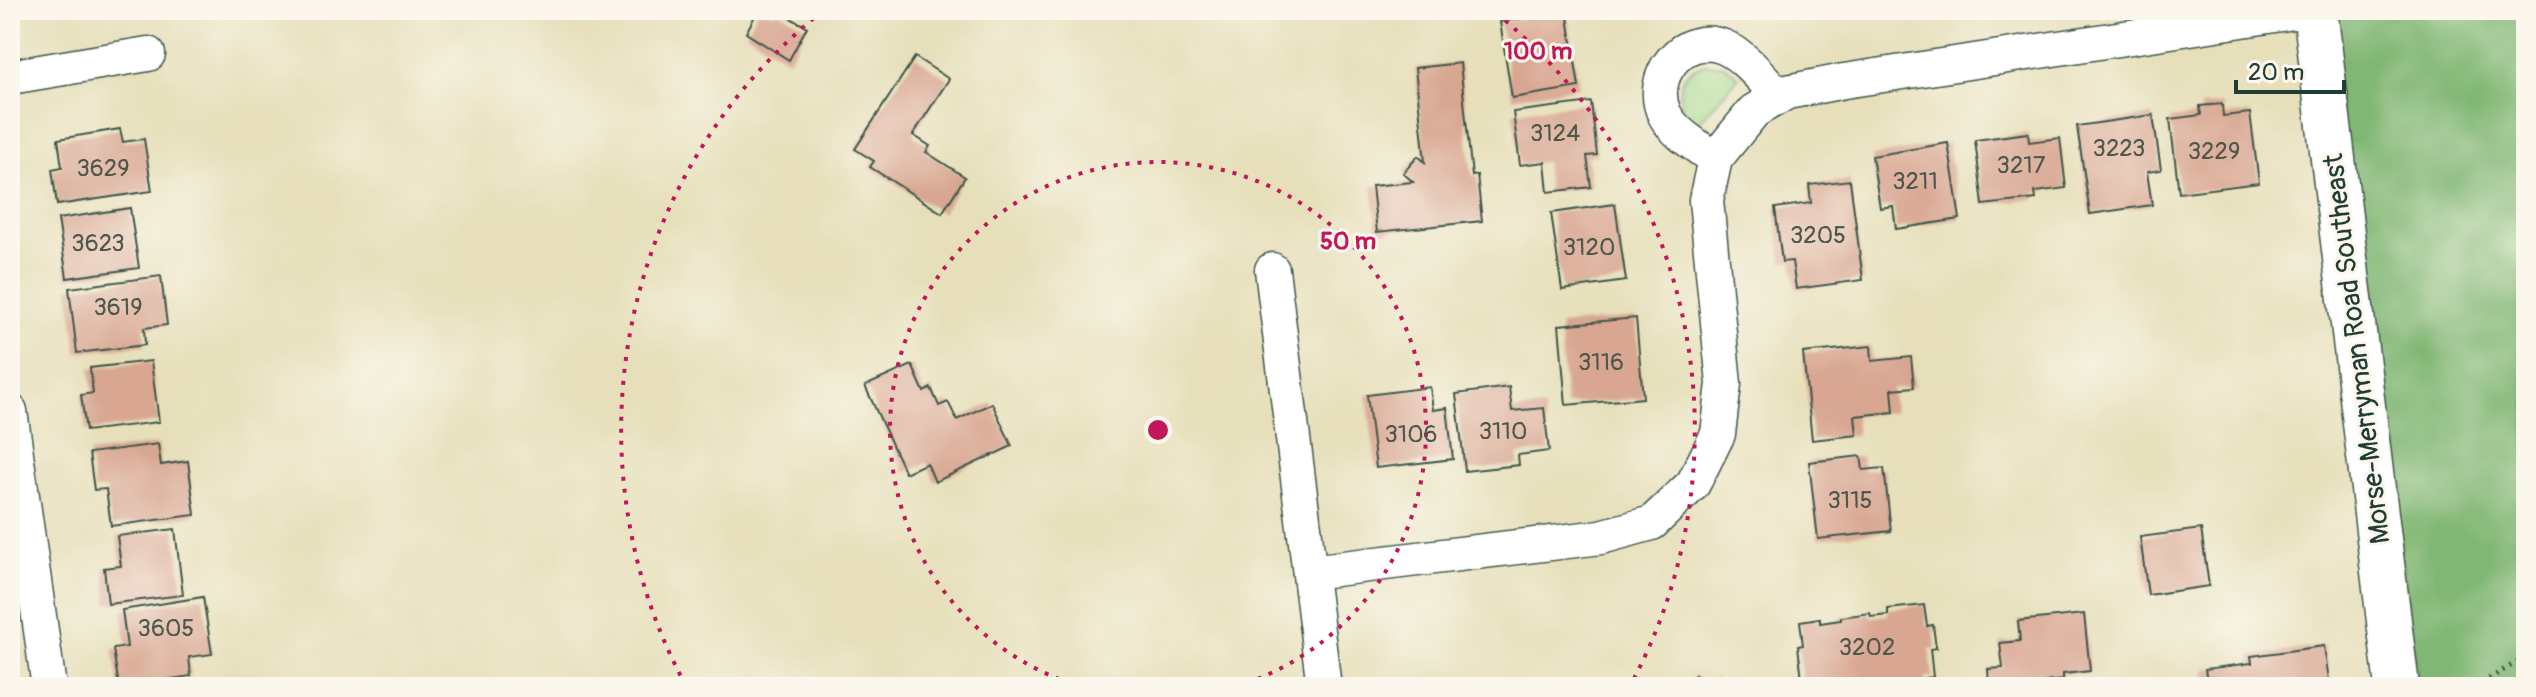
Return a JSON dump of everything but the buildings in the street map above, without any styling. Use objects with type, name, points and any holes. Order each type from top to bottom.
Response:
[{"type":"street","points":[[1310,572],[1601,537],[1652,523],[1693,484],[1718,434],[1724,384],[1706,200],[1715,159],[1754,111],[1779,96],[1844,81],[2307,10]]},
{"type":"street","name":"Morse-Merryman Road Southeast","points":[[2315,10],[2397,687]]},
{"type":"street","points":[[1715,159],[1666,118],[1660,102],[1659,85],[1665,69],[1675,56],[1689,47],[1706,44],[1722,46],[1737,55],[1779,96]]},
{"type":"street","points":[[10,77],[148,54]]},
{"type":"street","points":[[1272,270],[1324,687]]},
{"type":"street","points":[[10,411],[49,687]]},
{"type":"path","points":[[2475,687],[2526,657]]},
{"type":"green space","points":[[2325,10],[2526,10],[2526,687],[2419,687]]},
{"type":"green space","points":[[1704,64],[1723,65],[1739,77],[1698,123],[1691,124],[1682,106],[1680,89],[1687,75]]}]
